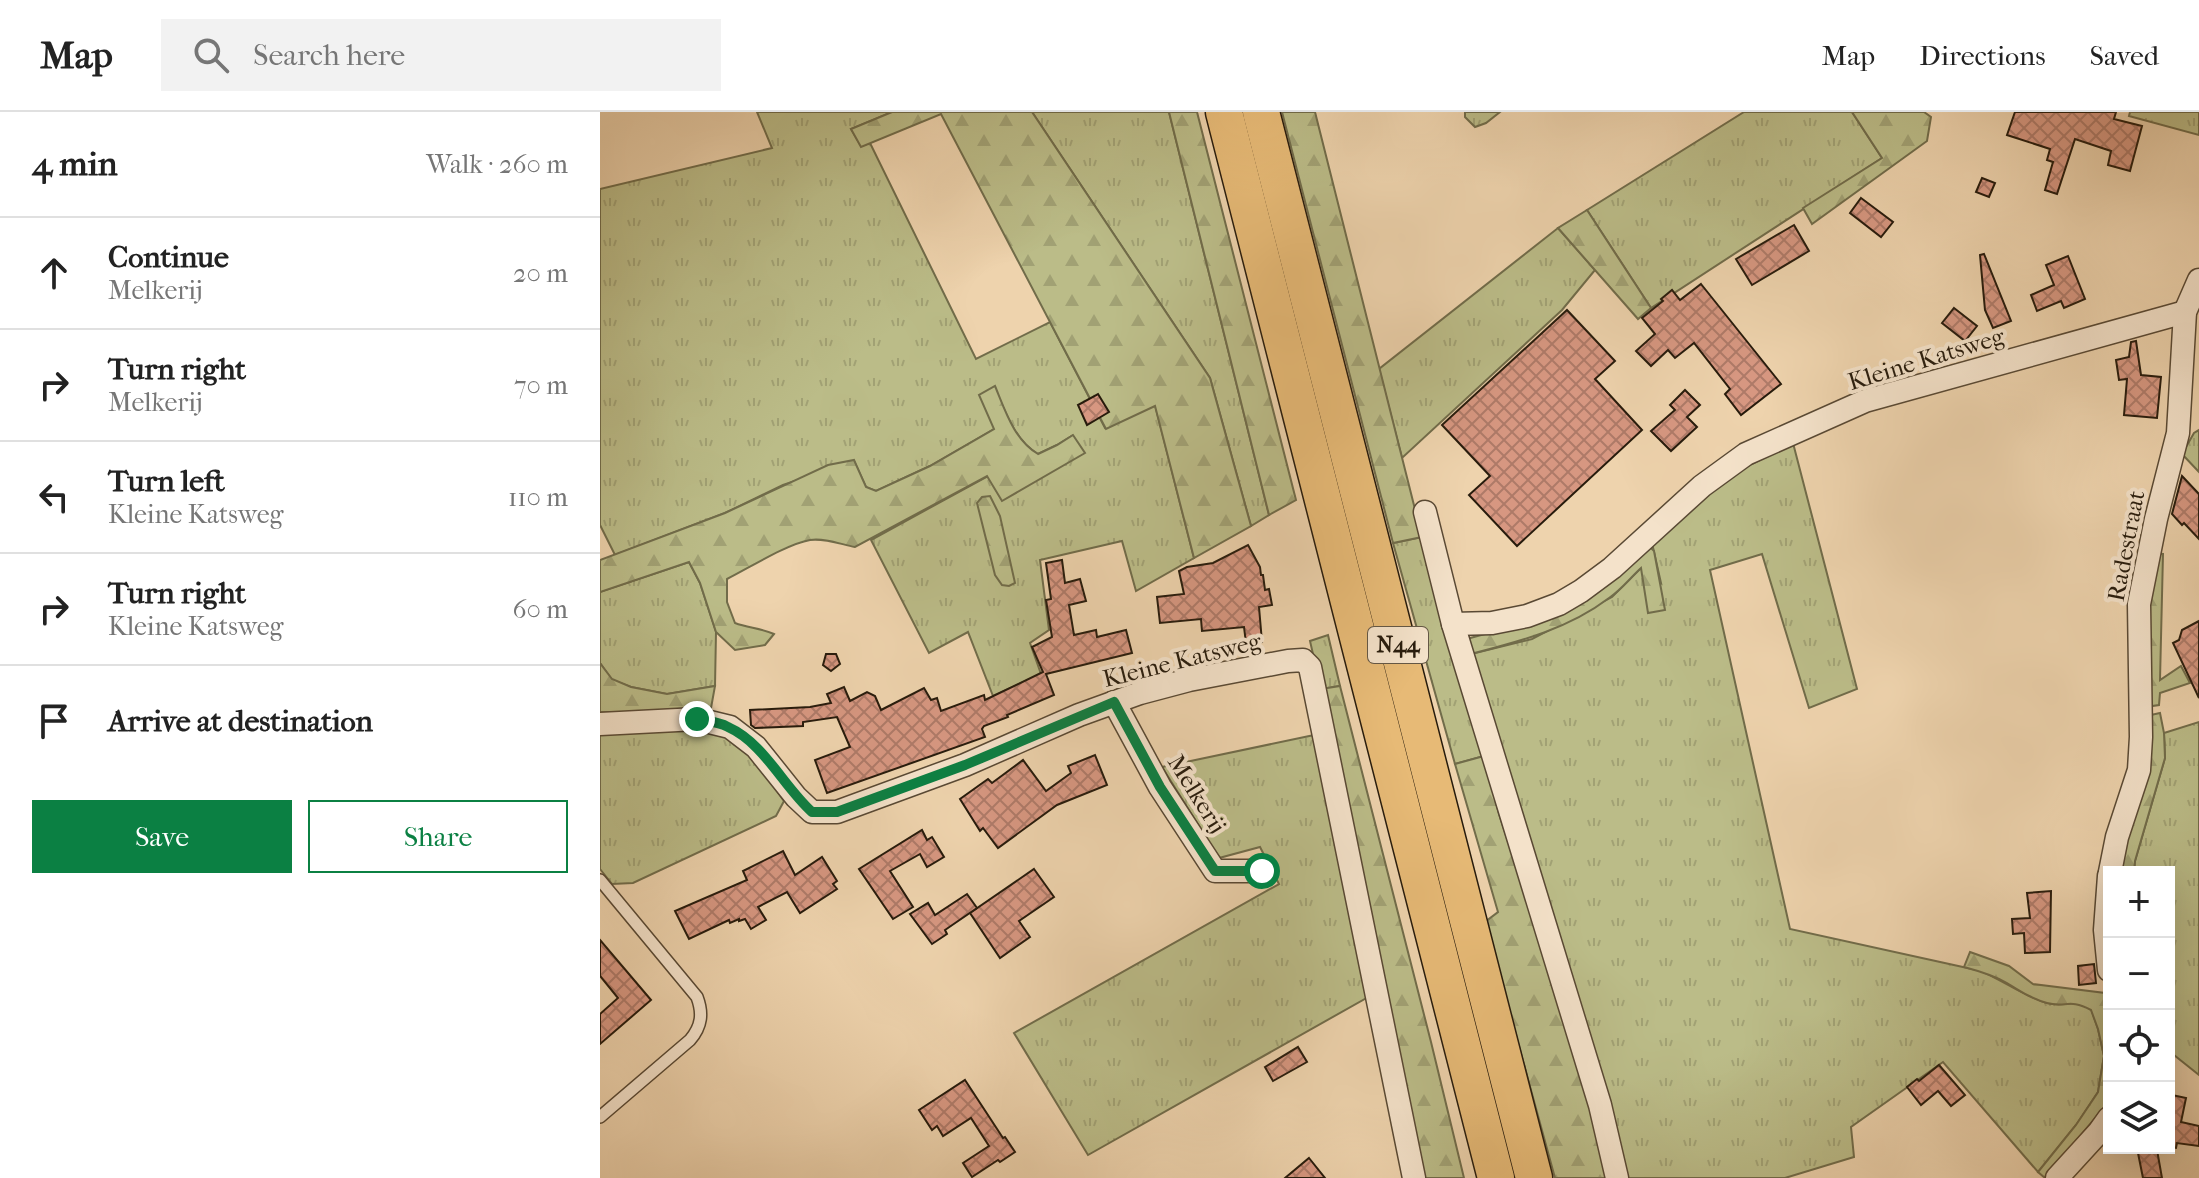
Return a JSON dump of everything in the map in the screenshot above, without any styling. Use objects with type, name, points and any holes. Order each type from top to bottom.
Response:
[{"type":"highway","name":"N44","points":[[1224,112],[1496,1178]]},
{"type":"highway","name":"N44","points":[[1261,112],[1534,1178]]},
{"type":"street","name":"Radestraat","points":[[2111,866],[2139,770],[2139,604],[2178,433],[2185,312],[2199,280]]},
{"type":"street","name":"Kleine Katsweg","points":[[1453,624],[1492,623],[1527,616],[1559,604],[1612,568],[1702,486],[1746,454],[1865,401],[2185,312]]},
{"type":"street","points":[[1425,512],[1453,624],[1600,1105],[1617,1178]]},
{"type":"street","name":"Kleine Katsweg","points":[[600,724],[697,719],[730,727],[756,747],[812,812],[837,812],[965,765],[1114,702],[1189,680],[1303,660],[1310,667],[1414,1178]]},
{"type":"street","name":"Melkerij","points":[[1114,702],[1160,787],[1215,871],[1262,871]]},
{"type":"street","points":[[2057,1178],[2103,1126]]},
{"type":"lane","points":[[600,880],[697,997],[701,1016],[700,1024],[690,1040],[600,1117]]},
{"type":"green space","points":[[757,112],[892,112],[851,129],[861,146],[870,143],[976,359],[1050,322],[1105,428],[1155,405],[1194,558],[1136,591],[1122,541],[1040,560],[1049,630],[1030,643],[1041,674],[993,696],[968,632],[929,653],[871,540],[988,476],[1002,500],[1073,435],[1038,454],[1016,433],[994,387],[994,429],[930,466],[876,491],[866,487],[854,461],[783,485],[725,513],[615,555],[600,525],[600,189],[772,148]]},
{"type":"green space","points":[[892,112],[1032,112],[1210,378],[1251,526],[1194,558],[1155,406],[1106,429],[941,114],[861,147],[851,129]]},
{"type":"green space","points":[[1032,112],[1169,112],[1269,515],[1251,526],[1210,378]]},
{"type":"green space","points":[[1169,112],[1197,112],[1296,500],[1269,515]]},
{"type":"green space","points":[[1282,112],[1315,112],[1422,537],[1393,543]]},
{"type":"green space","points":[[1465,112],[1500,112],[1475,127],[1465,117]]},
{"type":"green space","points":[[1744,112],[1852,112],[1882,158],[1651,308],[1587,210]]},
{"type":"green space","points":[[1852,112],[1924,112],[1931,117],[1927,141],[1812,224],[1803,208],[1882,158]]},
{"type":"green space","points":[[2130,112],[2199,112],[2199,135],[2129,116]]},
{"type":"green space","points":[[1587,210],[1651,308],[1638,319],[1558,228]]},
{"type":"green space","points":[[1558,228],[1595,270],[1562,310],[1402,458],[1379,369]]},
{"type":"green space","points":[[995,386],[1011,424],[1023,441],[1038,454],[1073,435],[1085,453],[1002,501],[987,476],[855,547],[827,541],[801,542],[727,579],[727,602],[735,623],[774,634],[765,645],[735,650],[716,632],[700,583],[689,562],[600,592],[600,560],[725,513],[828,465],[854,460],[866,487],[876,491],[930,466],[994,429],[979,395]]},
{"type":"green space","points":[[2199,430],[2199,472],[2182,454]]},
{"type":"green space","points":[[1793,443],[1857,689],[1809,708],[1762,554],[1710,570],[1790,929],[1981,971],[2047,1003],[2078,1004],[2091,1009],[2103,1052],[2098,1092],[2038,1172],[1943,1062],[1851,1127],[1854,1157],[1785,1178],[1625,1178],[1467,655],[1532,639],[1612,597],[1641,568],[1661,583],[1652,543],[1697,499],[1740,470]]},
{"type":"green space","points":[[990,496],[1000,516],[1015,583],[1009,586],[1002,585],[995,575],[977,503],[982,497]]},
{"type":"green space","points":[[1422,537],[1484,756],[1455,764],[1393,543]]},
{"type":"green space","points":[[1646,543],[1654,551],[1665,610],[1648,613],[1641,568],[1613,595],[1576,619],[1541,634],[1467,655],[1463,640],[1550,616]]},
{"type":"green space","points":[[2153,553],[2163,554],[2160,680],[2181,666],[2190,683],[2160,693],[2159,705],[2145,707],[2142,629]]},
{"type":"green space","points":[[689,562],[700,583],[716,632],[715,686],[667,694],[612,680],[600,663],[600,592]]},
{"type":"green space","points":[[1328,635],[1340,686],[1321,689],[1310,641]]},
{"type":"green space","points":[[600,663],[612,679],[631,687],[667,694],[715,686],[711,708],[642,713],[600,712]]},
{"type":"green space","points":[[1340,686],[1464,1178],[1422,1178],[1321,689]]},
{"type":"green space","points":[[2160,713],[2165,758],[2135,866],[2116,866],[2146,716]]},
{"type":"green space","points":[[2199,722],[2199,1075],[2175,1056],[2175,866],[2135,866],[2165,758],[2164,733]]},
{"type":"green space","points":[[693,727],[718,732],[738,745],[756,762],[784,801],[776,816],[633,883],[612,884],[600,869],[600,732]]},
{"type":"green space","points":[[1319,734],[1370,996],[1088,1155],[1014,1033],[1279,884],[1260,847],[1219,858],[1162,767]]},
{"type":"green space","points":[[1484,756],[1499,814],[1555,984],[1612,1178],[1555,1178],[1485,922],[1498,912],[1455,764]]},
{"type":"green space","points":[[1970,952],[2009,966],[2033,984],[2103,993],[2103,1052],[2091,1010],[2084,1006],[2042,1001],[1996,978],[1964,967]]},
{"type":"green space","points":[[2103,1062],[2103,1109],[2045,1178],[2038,1172],[2098,1092]]},
{"type":"building","points":[[2015,112],[2116,112],[2114,119],[2142,126],[2130,171],[2108,165],[2111,151],[2075,139],[2057,194],[2045,190],[2053,162],[2047,160],[2050,149],[2007,135]]},
{"type":"building","points":[[1982,178],[1995,183],[1989,197],[1976,192]]},
{"type":"building","points":[[1861,198],[1893,222],[1881,237],[1850,213]]},
{"type":"building","points":[[1794,225],[1809,251],[1752,285],[1736,259]]},
{"type":"building","points":[[1984,254],[2011,321],[1993,328],[1985,310],[1980,255]]},
{"type":"building","points":[[2068,256],[2085,299],[2064,308],[2061,301],[2037,311],[2031,295],[2054,285],[2046,265]]},
{"type":"building","points":[[1701,284],[1781,384],[1741,415],[1725,394],[1730,389],[1694,343],[1675,358],[1668,350],[1651,366],[1636,351],[1655,334],[1642,318],[1672,290],[1680,300]]},
{"type":"building","points":[[1954,308],[1977,326],[1965,341],[1942,323]]},
{"type":"building","points":[[1567,310],[1615,361],[1595,379],[1642,430],[1517,546],[1469,495],[1490,476],[1442,425]]},
{"type":"building","points":[[2136,341],[2141,375],[2161,377],[2157,418],[2124,415],[2127,379],[2119,380],[2116,360],[2129,357],[2131,342]]},
{"type":"building","points":[[1685,390],[1700,405],[1687,417],[1697,427],[1671,451],[1651,431],[1675,410],[1670,405]]},
{"type":"building","points":[[1098,394],[1109,412],[1087,425],[1078,405]]},
{"type":"building","points":[[2182,476],[2199,494],[2199,539],[2172,514]]},
{"type":"building","points":[[1248,545],[1260,567],[1265,590],[1269,589],[1272,605],[1259,607],[1262,642],[1246,643],[1244,627],[1202,631],[1201,619],[1160,623],[1157,597],[1184,594],[1179,571],[1213,563]]},
{"type":"building","points":[[1062,560],[1065,583],[1080,579],[1086,601],[1069,605],[1074,635],[1096,630],[1097,637],[1126,630],[1132,653],[1046,674],[1054,695],[984,726],[985,737],[827,793],[815,760],[850,747],[837,717],[803,722],[803,726],[755,728],[751,725],[750,710],[831,703],[827,694],[844,687],[850,701],[867,692],[875,696],[881,710],[924,688],[931,700],[937,698],[941,711],[984,695],[985,700],[1043,672],[1032,647],[1052,637],[1046,600],[1051,599],[1046,563]]},
{"type":"building","points":[[2199,621],[2199,698],[2173,643],[2179,640],[2182,630]]},
{"type":"building","points":[[826,654],[836,654],[840,664],[831,671],[823,665]]},
{"type":"building","points":[[1095,755],[1107,785],[1057,805],[998,848],[983,828],[980,831],[960,799],[988,779],[992,783],[1023,760],[1046,791],[1071,773],[1068,766]]},
{"type":"building","points":[[922,830],[927,840],[932,837],[944,857],[927,867],[920,854],[890,871],[913,907],[893,919],[859,869]]},
{"type":"building","points":[[783,851],[795,875],[822,857],[837,881],[833,884],[837,889],[800,913],[787,892],[758,907],[766,920],[751,929],[745,919],[730,923],[729,920],[689,939],[675,911],[747,880],[743,871]]},
{"type":"building","points":[[1034,869],[1054,897],[1019,921],[1030,937],[1000,958],[970,913]]},
{"type":"building","points":[[2051,891],[2050,952],[2025,953],[2024,933],[2013,934],[2012,919],[2030,918],[2027,893]]},
{"type":"building","points":[[967,894],[977,908],[945,930],[947,934],[932,944],[910,914],[928,903],[935,915]]},
{"type":"building","points":[[600,940],[651,1000],[600,1044],[600,1014],[618,998],[600,976]]},
{"type":"building","points":[[2094,964],[2096,983],[2079,985],[2078,966]]},
{"type":"building","points":[[1298,1047],[1307,1062],[1273,1081],[1265,1067]]},
{"type":"building","points":[[1939,1065],[1965,1095],[1951,1106],[1938,1091],[1921,1105],[1907,1087]]},
{"type":"building","points":[[965,1080],[1015,1152],[972,1177],[963,1163],[989,1146],[971,1118],[943,1136],[937,1126],[932,1130],[919,1110]]},
{"type":"building","points":[[2175,1096],[2186,1098],[2181,1122],[2199,1126],[2199,1146],[2177,1143],[2176,1148]]},
{"type":"building","points":[[2138,1154],[2158,1154],[2162,1178],[2143,1178]]},
{"type":"building","points":[[1309,1158],[1325,1178],[1285,1178]]},
{"type":"route","points":[[697,719],[730,727],[756,747],[812,812],[837,812],[965,765],[1114,702],[1160,787],[1215,871],[1262,871]]}]
